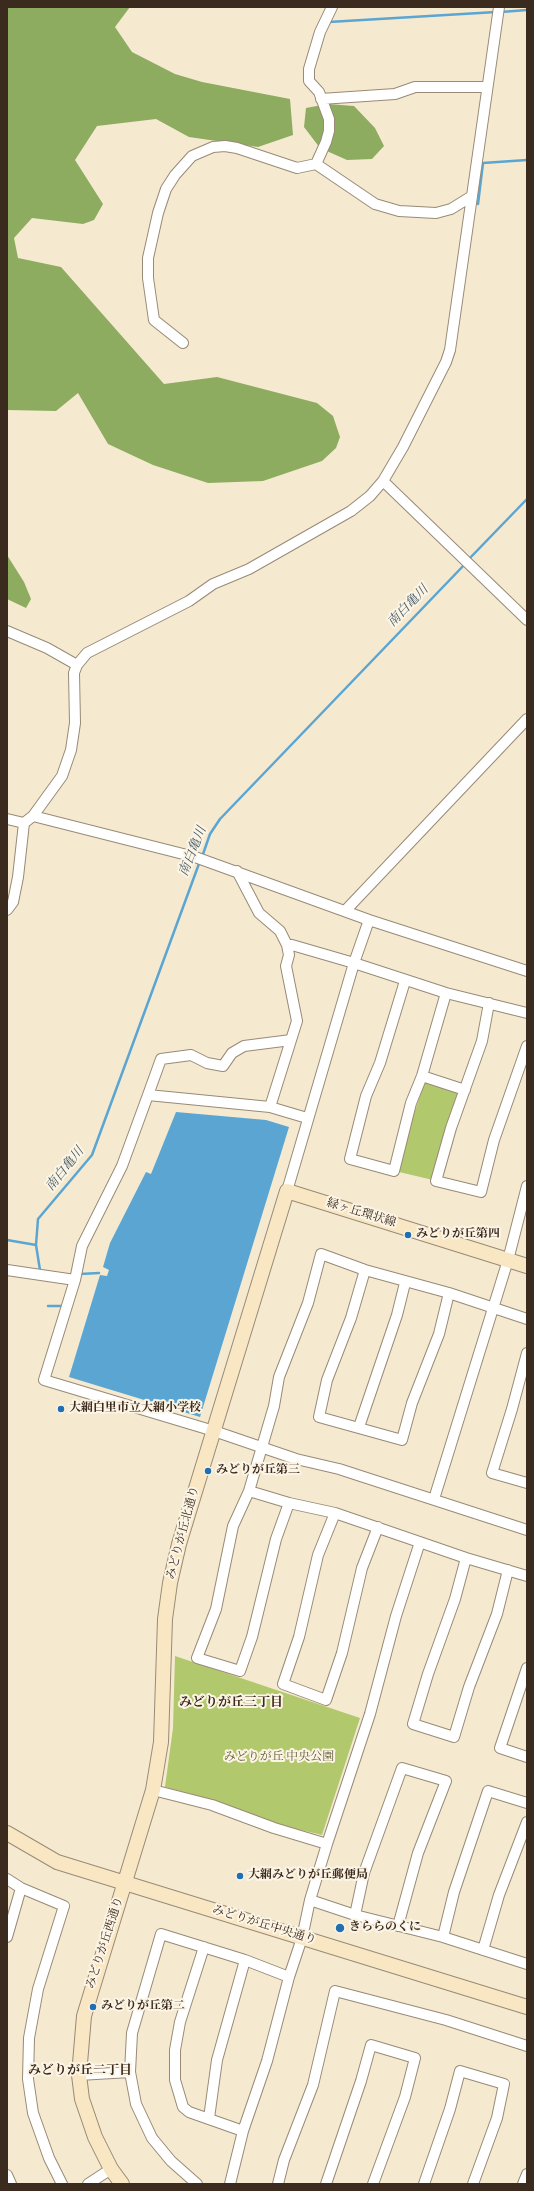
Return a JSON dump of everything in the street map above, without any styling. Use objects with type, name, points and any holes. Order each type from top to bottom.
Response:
[{"type":"street","points":[[316,164],[329,131],[329,119],[321,99],[309,81],[310,69],[320,32],[332,7]]},
{"type":"street","points":[[7,910],[13,902],[18,877],[24,823],[33,816],[62,776],[71,750],[75,722],[74,673],[77,665],[87,653],[189,601],[213,584],[256,565],[350,511],[370,496],[382,481],[403,447],[446,362],[450,350],[499,7]]},
{"type":"street","points":[[321,99],[395,94],[415,87],[487,86]]},
{"type":"street","points":[[182,342],[154,320],[148,278],[148,258],[158,213],[166,189],[175,174],[192,156],[213,147],[237,148],[297,168],[316,164],[375,204],[399,211],[436,213],[451,209],[472,196]]},
{"type":"street","points":[[382,481],[527,620]]},
{"type":"street","points":[[7,632],[47,648],[77,665]]},
{"type":"street","points":[[345,911],[527,719]]},
{"type":"street","points":[[33,816],[195,857],[369,920],[527,971]]},
{"type":"street","points":[[7,819],[24,823]]},
{"type":"street","points":[[236,871],[259,913],[280,931],[287,945],[288,955],[286,966],[297,1021],[270,1107]]},
{"type":"street","points":[[287,1191],[307,1118],[354,963],[369,920]]},
{"type":"street","points":[[287,945],[292,945],[354,963],[405,981],[446,993],[527,1013]]},
{"type":"street","points":[[405,981],[380,1063],[366,1096],[350,1159],[394,1171],[411,1103],[422,1076],[446,993]]},
{"type":"street","points":[[489,1003],[482,1041],[451,1128],[436,1181],[481,1192],[494,1140],[527,1046]]},
{"type":"street","points":[[292,1040],[244,1046],[232,1053],[223,1066],[207,1063],[191,1055],[161,1059],[122,1166],[82,1246],[75,1280],[44,1380],[214,1431],[261,1449],[339,1469],[527,1530]]},
{"type":"street","points":[[422,1076],[465,1090]]},
{"type":"street","points":[[148,1094],[270,1107],[307,1118]]},
{"type":"street","points":[[434,1499],[494,1308],[527,1186]]},
{"type":"street","name":"緑ヶ丘環状線","points":[[287,1191],[527,1266]]},
{"type":"street","name":"みどりが丘北通り","points":[[125,1883],[153,1790],[162,1742],[165,1619],[170,1583],[189,1508],[287,1191]]},
{"type":"street","points":[[289,1504],[276,1539],[252,1637],[240,1671],[197,1658],[216,1609],[234,1526],[248,1491],[274,1406],[280,1377],[308,1303],[321,1254],[405,1283],[449,1293],[527,1319]]},
{"type":"street","points":[[7,1270],[75,1280]]},
{"type":"street","points":[[364,1270],[351,1318],[327,1380],[319,1417],[402,1440],[412,1403],[439,1334],[449,1293]]},
{"type":"street","points":[[359,1427],[397,1315],[405,1283]]},
{"type":"street","points":[[527,1353],[512,1409],[492,1473],[527,1483]]},
{"type":"street","points":[[248,1491],[289,1504],[335,1513],[466,1558],[527,1576]]},
{"type":"street","points":[[335,1513],[318,1555],[299,1637],[283,1684],[326,1700],[342,1653],[362,1568],[378,1527]]},
{"type":"street","points":[[230,2184],[243,2131],[267,2061],[289,1977],[302,1938],[310,1900],[370,1714],[396,1616],[420,1542]]},
{"type":"street","points":[[466,1558],[455,1598],[428,1674],[413,1724],[454,1737],[468,1687],[497,1614],[508,1570]]},
{"type":"street","points":[[527,1668],[500,1748],[527,1757]]},
{"type":"street","points":[[355,1915],[364,1873],[402,1768],[446,1781],[418,1853],[398,1926]]},
{"type":"street","points":[[153,1790],[212,1805],[274,1828],[327,1844]]},
{"type":"street","points":[[443,1937],[454,1892],[488,1791],[527,1803]]},
{"type":"street","points":[[483,1950],[499,1895],[527,1822]]},
{"type":"street","name":"みどりが丘中央通り","points":[[7,1833],[57,1862],[527,2007]]},
{"type":"street","points":[[7,1879],[21,1888],[64,1906],[38,1989],[29,2038],[28,2079],[33,2113],[48,2158],[62,2184]]},
{"type":"street","name":"みどりが丘西通り","points":[[122,2184],[111,2169],[87,2119],[82,2099],[79,2075],[84,2016],[125,1883]]},
{"type":"street","points":[[7,1937],[21,1888]]},
{"type":"street","points":[[310,1900],[355,1915],[443,1937],[527,1964]]},
{"type":"street","points":[[197,2184],[171,2161],[152,2138],[136,2104],[130,2072],[132,2033],[161,1934],[245,1960],[289,1977]]},
{"type":"street","points":[[204,1947],[180,2022],[175,2050],[175,2080],[183,2107],[189,2112],[243,2131]]},
{"type":"street","points":[[209,2118],[217,2060],[245,1960]]},
{"type":"street","points":[[278,2184],[284,2160],[313,2085],[335,1991],[446,2020],[527,2046]]},
{"type":"street","points":[[326,2184],[361,2081],[371,2045],[415,2058],[405,2097],[373,2184]]},
{"type":"street","points":[[424,2184],[450,2109],[460,2071],[504,2084],[497,2118],[473,2184]]},
{"type":"street","points":[[79,2075],[130,2072]]},
{"type":"street","points":[[88,2184],[111,2169]]},
{"type":"street","points":[[523,2184],[527,2174]]},
{"type":"street","points":[[7,2175],[11,2184]]},
{"type":"green space","points":[[7,7],[130,7],[115,27],[132,52],[175,74],[202,82],[290,99],[293,135],[258,147],[189,137],[156,119],[97,126],[75,160],[103,204],[94,220],[83,224],[32,218],[14,238],[18,258],[61,267],[164,384],[217,377],[317,403],[333,416],[340,437],[336,448],[322,461],[263,481],[208,483],[153,465],[108,444],[78,393],[56,411],[7,410]]},
{"type":"green space","points":[[328,104],[354,106],[375,128],[384,146],[372,159],[347,160],[320,148],[304,127],[306,108]]},
{"type":"green space","points":[[7,555],[24,582],[31,599],[26,608],[7,599]]},
{"type":"green space","points":[[425,1081],[461,1093],[433,1180],[399,1172],[411,1123]]},
{"type":"green space","name":"みどりが丘 中央公園","points":[[175,1656],[360,1718],[322,1835],[271,1823],[213,1800],[165,1787],[173,1728]]},
{"type":"water","points":[[176,1112],[266,1120],[289,1127],[200,1417],[69,1377],[100,1275],[107,1276],[109,1270],[103,1267],[110,1243],[146,1172],[151,1174]]},
{"type":"waterway","points":[[501,12],[527,10]]},
{"type":"waterway","points":[[329,22],[496,12]]},
{"type":"waterway","points":[[478,204],[483,163],[527,160]]},
{"type":"waterway","name":"南白亀川","points":[[469,559],[527,499]]},
{"type":"waterway","name":"南白亀川","points":[[202,857],[210,834],[220,819],[466,563]]},
{"type":"waterway","name":"南白亀川","points":[[40,1270],[36,1245],[38,1219],[92,1155],[200,861]]},
{"type":"waterway","name":"南白亀川","points":[[7,1240],[36,1245]]},
{"type":"waterway","points":[[80,1274],[99,1273]]},
{"type":"waterway","points":[[48,1306],[64,1306]]},
{"type":"place","name":"みどりが丘第四","points":[[408,1235]]},
{"type":"place","name":"大網白里市立大網小学校","points":[[61,1409]]},
{"type":"place","name":"みどりが丘第三","points":[[208,1471]]},
{"type":"place","name":"大網みどりが丘郵便局","points":[[240,1876]]},
{"type":"place","name":"きららのくに","points":[[340,1928]]},
{"type":"place","name":"みどりが丘第二","points":[[93,2007]]},
{"type":"district","name":"みどりが丘三丁目","points":[[231,1704]]},
{"type":"district","name":"みどりが丘二丁目","points":[[80,2072]]}]
